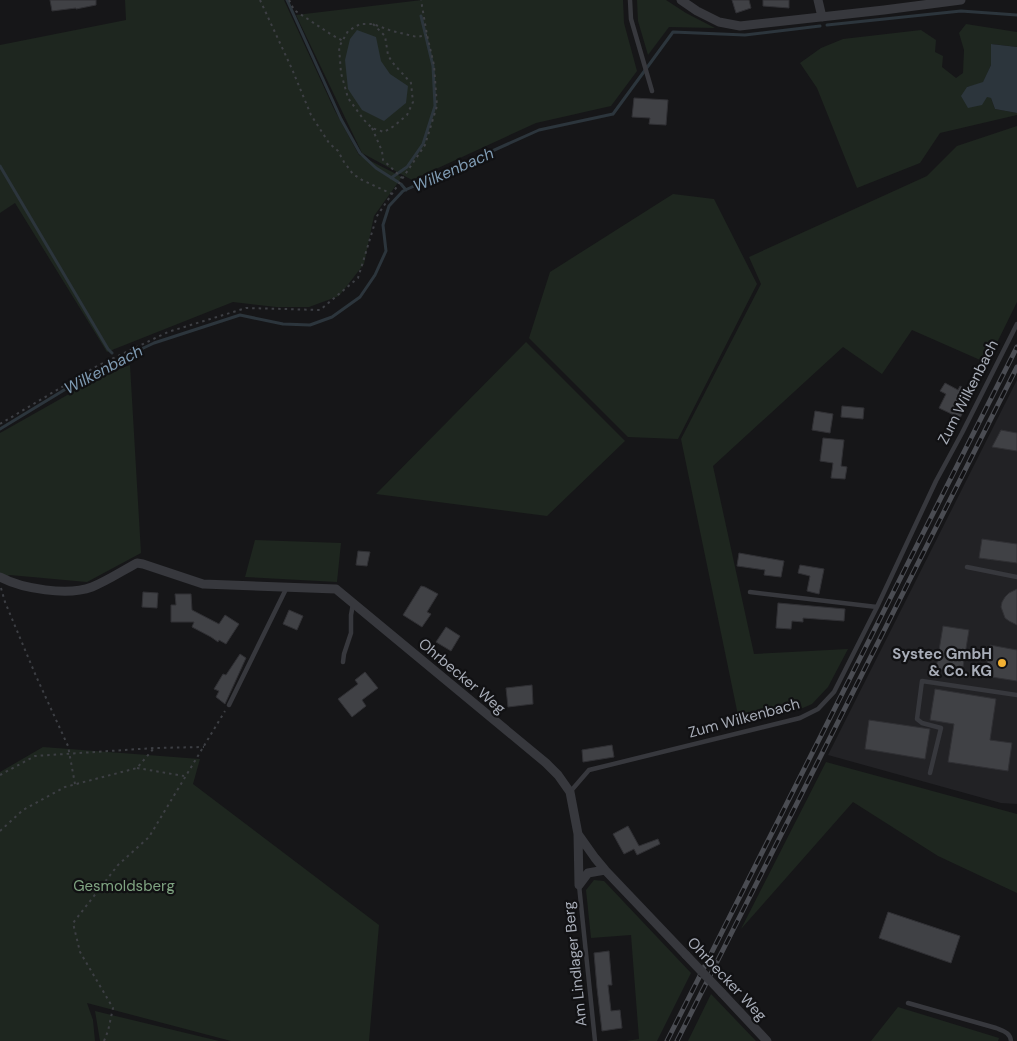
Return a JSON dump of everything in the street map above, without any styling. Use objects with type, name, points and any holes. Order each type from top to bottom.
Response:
[{"type":"street","points":[[681,0],[697,11],[719,22],[740,26],[961,0]]},
{"type":"street","points":[[818,0],[822,17]]},
{"type":"street","name":"Ohrbecker Weg","points":[[0,577],[12,583],[43,590],[78,591],[92,587],[137,564],[143,564],[203,584],[336,589],[558,775],[570,792],[578,834],[579,885]]},
{"type":"street","name":"Ohrbecker Weg","points":[[578,834],[594,858],[767,1041]]},
{"type":"street","points":[[579,885],[588,873],[605,870]]},
{"type":"lane","points":[[630,0],[631,19],[652,91]]},
{"type":"lane","name":"Zum Wilkenbach","points":[[570,792],[589,770],[800,718],[818,709],[834,692],[877,607],[936,481],[1017,324]]},
{"type":"lane","points":[[967,567],[1017,577]]},
{"type":"lane","points":[[229,705],[288,586]]},
{"type":"lane","points":[[750,592],[877,607]]},
{"type":"lane","points":[[343,662],[351,632],[353,603]]},
{"type":"lane","points":[[930,773],[941,728],[922,723],[917,719],[922,681],[1017,695]]},
{"type":"lane","name":"Am Lindlager Berg","points":[[579,885],[595,1041]]},
{"type":"lane","points":[[908,1003],[996,1028],[1007,1033],[1010,1041]]},
{"type":"path","points":[[260,0],[304,99],[330,143],[338,151],[353,174],[392,194]]},
{"type":"path","points":[[289,0],[294,10],[343,40]]},
{"type":"path","points":[[0,424],[97,366],[168,332],[246,308],[320,310],[358,278],[377,216],[425,145],[437,106],[434,65],[421,0]]},
{"type":"path","points":[[402,178],[383,160],[382,151],[372,128],[348,98],[341,73],[339,47],[348,31],[360,24],[373,24],[392,31],[417,36],[427,35]]},
{"type":"path","points":[[372,128],[384,132],[394,126],[407,115],[413,102],[411,83],[392,62],[388,55],[385,36],[373,24]]},
{"type":"path","points":[[0,586],[26,652],[68,746],[75,784]]},
{"type":"path","points":[[104,1041],[113,1008],[80,952],[73,923],[118,865],[149,837],[184,776],[229,705]]},
{"type":"path","points":[[0,775],[35,756],[154,748],[204,747]]},
{"type":"path","points":[[137,768],[154,748]]},
{"type":"path","points":[[0,831],[23,810],[65,786],[137,768],[184,776]]},
{"type":"shaded area","points":[[357,30],[376,37],[381,61],[390,74],[408,86],[406,103],[384,121],[362,110],[348,89],[345,60],[350,39]]},
{"type":"shaded area","points":[[991,44],[1017,47],[1017,113],[995,109],[991,98],[987,97],[982,105],[968,108],[961,96],[967,87],[983,82],[991,65]]},
{"type":"shaded area","points":[[1017,380],[1017,804],[1001,803],[828,755]]},
{"type":"green space","points":[[125,0],[284,0],[334,109],[359,155],[402,177],[374,216],[364,264],[339,296],[309,307],[276,307],[233,302],[107,352],[15,203],[0,213],[0,45],[126,20]]},
{"type":"green space","points":[[422,0],[623,0],[624,23],[637,71],[611,106],[536,123],[412,180],[362,153],[296,15]]},
{"type":"green space","points":[[637,0],[666,0],[715,28],[669,27],[648,55],[638,21]]},
{"type":"green space","points":[[966,24],[1017,32],[1017,47],[992,44],[991,65],[983,83],[967,87],[991,98],[995,109],[1017,113],[1017,115],[940,133],[920,163],[857,188],[817,88],[800,63],[821,48],[843,39],[921,30],[936,40],[935,52],[943,56],[942,67],[956,78],[963,73],[964,50],[959,33]]},
{"type":"green space","points":[[1017,126],[1017,302],[987,363],[912,330],[882,374],[843,347],[713,466],[754,654],[848,649],[828,687],[812,704],[796,711],[740,725],[681,439],[761,284],[749,257],[927,176],[957,146]]},
{"type":"green space","points":[[673,194],[714,199],[757,284],[678,439],[628,437],[529,338],[550,272]]},
{"type":"green space","points":[[526,342],[625,441],[547,516],[376,494]]},
{"type":"green space","points":[[130,365],[141,553],[87,582],[10,575],[0,579],[0,433],[101,376]]},
{"type":"green space","points":[[255,540],[341,543],[337,582],[245,577]]},
{"type":"green space","name":"Gesmoldsberg","points":[[43,747],[200,759],[193,784],[379,925],[369,1041],[231,1041],[87,1003],[93,1020],[95,1041],[0,1041],[0,772]]},
{"type":"green space","points":[[826,762],[1017,814],[1017,893],[938,856],[853,802],[741,929]]},
{"type":"green space","points":[[594,880],[604,881],[691,973],[657,1041],[626,1041],[639,1039],[631,935],[591,938],[586,890]]},
{"type":"green space","points":[[711,994],[756,1041],[688,1041]]},
{"type":"green space","points":[[898,1007],[999,1038],[998,1041],[871,1041]]},
{"type":"green space","points":[[95,1011],[219,1041],[100,1041]]},
{"type":"building","points":[[50,0],[96,0],[96,5],[52,11]]},
{"type":"building","points":[[732,0],[749,0],[751,8],[736,13]]},
{"type":"building","points":[[763,0],[789,0],[789,8],[763,6]]},
{"type":"building","points":[[634,98],[668,100],[666,125],[649,124],[650,118],[632,117]]},
{"type":"building","points":[[945,383],[958,390],[960,386],[973,393],[960,418],[939,408],[946,394],[940,391]]},
{"type":"building","points":[[842,406],[864,408],[863,419],[841,417]]},
{"type":"building","points":[[815,411],[833,414],[830,433],[812,430]]},
{"type":"building","points":[[1001,430],[1017,433],[1017,451],[992,447]]},
{"type":"building","points":[[823,438],[844,440],[841,466],[847,467],[845,479],[831,478],[833,463],[820,461]]},
{"type":"building","points":[[982,539],[1017,544],[1017,563],[979,558]]},
{"type":"building","points":[[358,551],[370,552],[367,566],[356,565]]},
{"type":"building","points":[[739,553],[784,561],[781,577],[764,575],[765,570],[737,566]]},
{"type":"building","points":[[800,565],[824,569],[819,594],[807,591],[810,576],[798,573]]},
{"type":"building","points":[[421,586],[438,594],[427,612],[431,614],[422,627],[403,615]]},
{"type":"building","points":[[1017,589],[1017,625],[1005,618],[1001,607],[1005,597]]},
{"type":"building","points":[[143,592],[158,593],[157,608],[142,607]]},
{"type":"building","points":[[175,594],[191,594],[192,610],[219,624],[225,615],[239,624],[226,644],[219,640],[218,642],[192,627],[194,622],[171,622],[171,605],[176,605]]},
{"type":"building","points":[[778,603],[845,609],[844,621],[803,618],[803,622],[792,621],[791,629],[776,628]]},
{"type":"building","points":[[289,610],[303,616],[297,630],[283,624]]},
{"type":"building","points":[[943,626],[969,630],[962,673],[936,669]]},
{"type":"building","points":[[446,627],[460,636],[451,651],[436,642]]},
{"type":"building","name":"Systec GmbH & Co. KG","points":[[990,645],[1017,650],[1017,681],[985,676]]},
{"type":"building","points":[[240,654],[246,658],[225,704],[216,697],[219,691],[214,689],[223,674],[226,675]]},
{"type":"building","points":[[365,672],[378,688],[362,700],[366,706],[352,717],[338,699],[358,684],[355,680]]},
{"type":"building","points":[[532,685],[533,704],[508,707],[506,688]]},
{"type":"building","points":[[935,689],[996,699],[990,740],[1012,743],[1008,771],[948,762],[954,724],[930,720]]},
{"type":"building","points":[[869,720],[930,729],[925,759],[865,749]]},
{"type":"building","points":[[612,745],[614,757],[583,762],[582,750]]},
{"type":"building","points":[[628,826],[639,846],[658,839],[660,844],[637,855],[634,849],[624,854],[613,834]]},
{"type":"building","points":[[888,912],[960,936],[951,963],[879,938]]},
{"type":"building","points":[[609,951],[612,985],[608,985],[611,1011],[620,1010],[622,1028],[602,1031],[594,953]]},
{"type":"waterway","points":[[287,0],[341,119],[360,153],[376,168],[398,182]]},
{"type":"waterway","name":"Wilkenbach","points":[[827,25],[961,11],[1017,15]]},
{"type":"waterway","points":[[391,178],[407,167],[423,144],[435,106],[433,66],[421,16]]},
{"type":"waterway","name":"Wilkenbach","points":[[0,429],[97,370],[154,343],[240,315],[283,324],[310,325],[332,317],[360,297],[375,275],[386,251],[383,225],[389,206],[403,191],[539,130],[613,114],[673,32],[745,35],[820,26]]},
{"type":"waterway","points":[[0,166],[112,353]]},
{"type":"waterway","name":"Wilkenbach","points":[[401,184],[406,190]]},
{"type":"railway","points":[[667,1041],[1017,347]]},
{"type":"railway","points":[[677,1041],[1017,367]]},
{"type":"place","name":"Systec GmbH & Co. KG","points":[[1002,663]]}]
